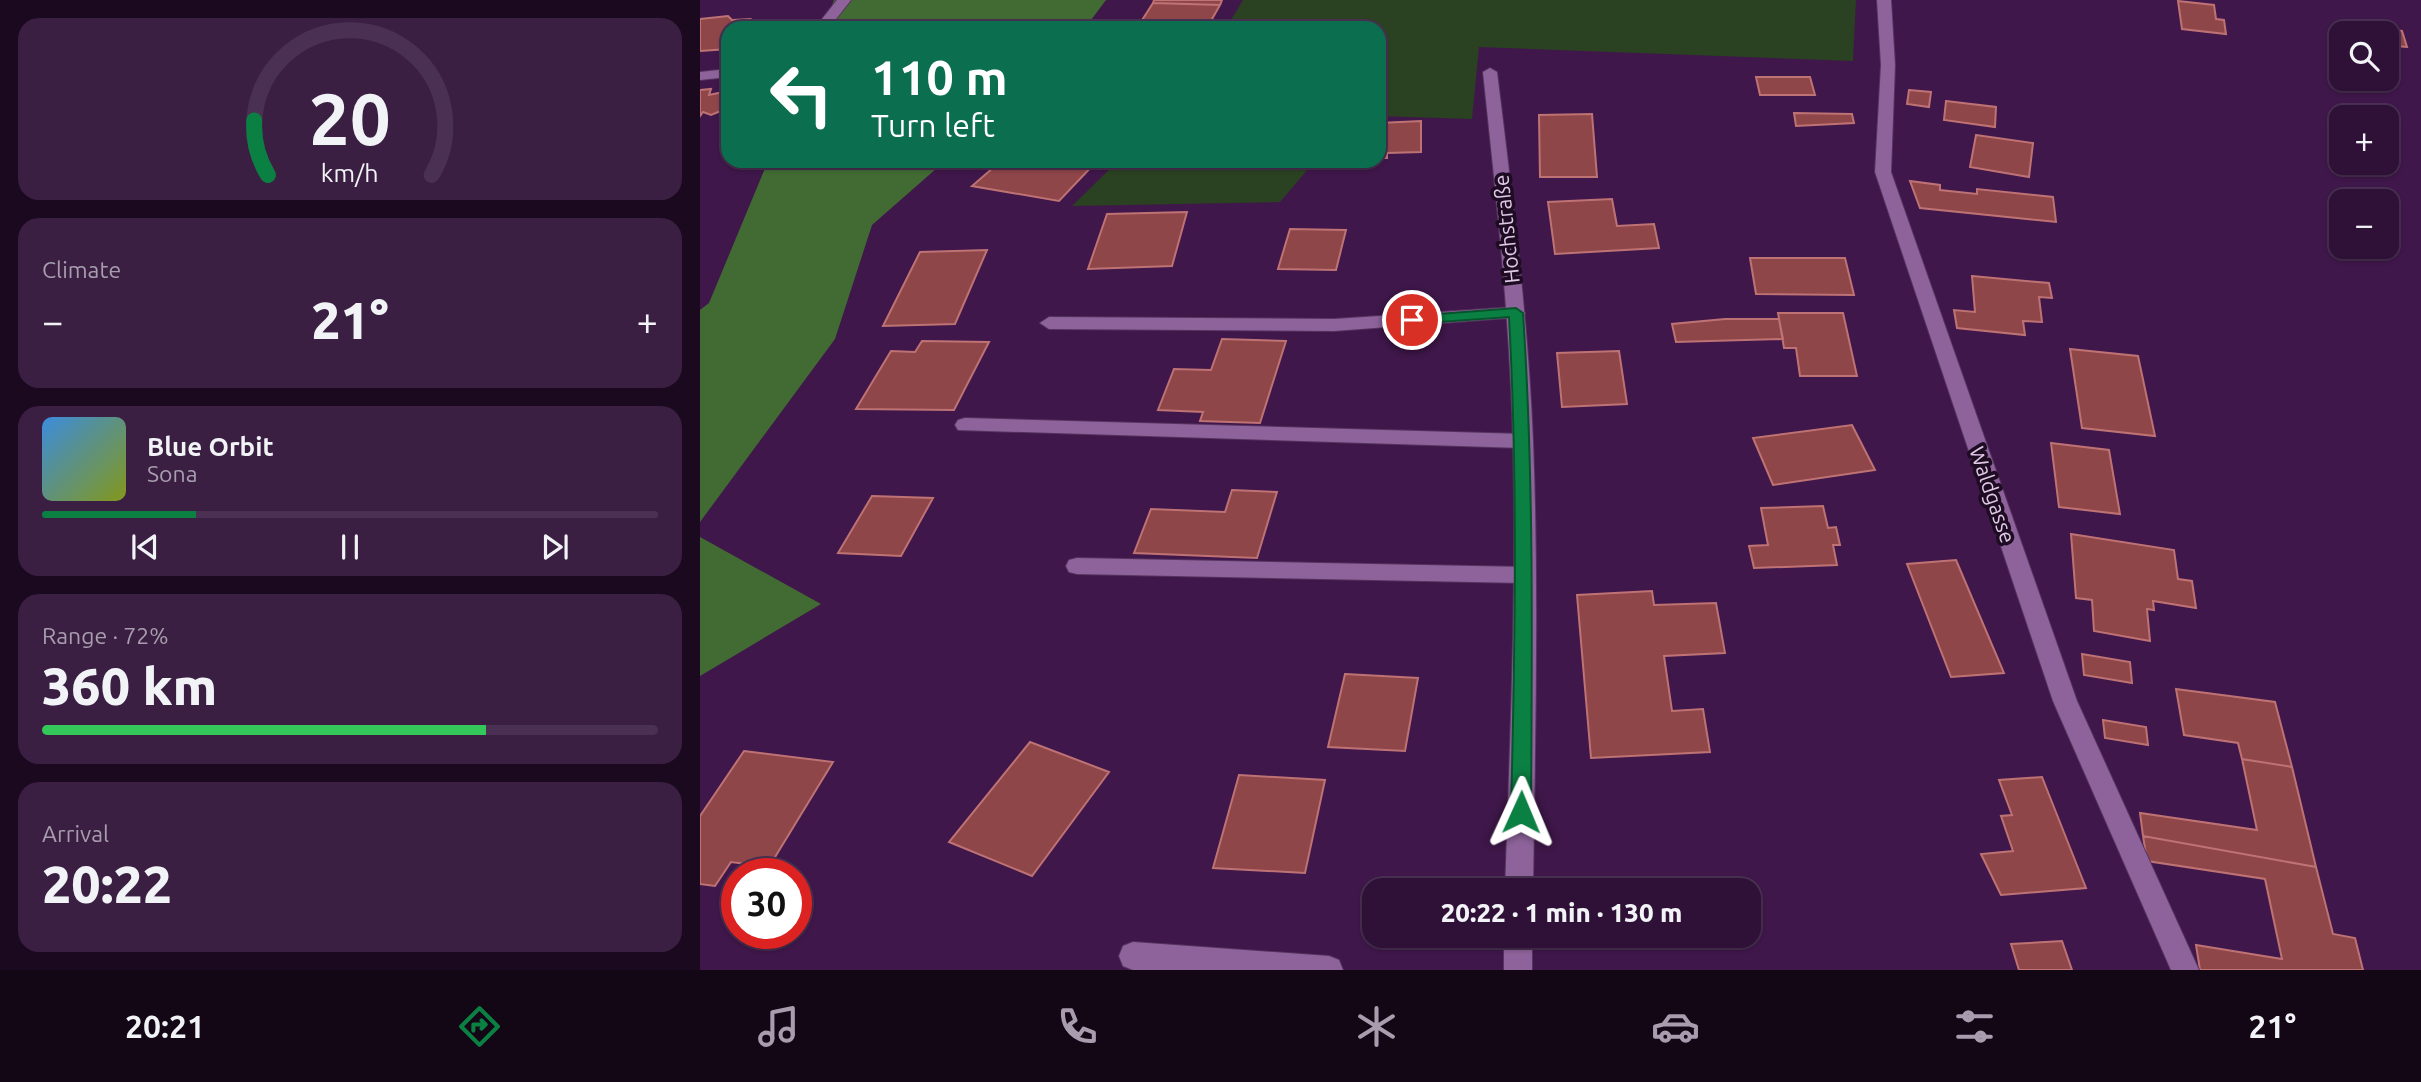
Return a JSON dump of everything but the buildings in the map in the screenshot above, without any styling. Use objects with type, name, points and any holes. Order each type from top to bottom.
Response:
[{"type":"street","points":[[828,21],[844,0]]},
{"type":"street","name":"Waldgasse","points":[[1884,0],[1888,65],[1883,172],[2065,701],[2185,970]]},
{"type":"street","name":"Hochstraße","points":[[1490,72],[1516,313],[1523,440],[1525,575],[1519,878]]},
{"type":"street","points":[[700,76],[721,74]]},
{"type":"street","points":[[1049,323],[1334,325],[1516,313]]},
{"type":"street","points":[[965,425],[1523,440]]},
{"type":"street","points":[[1077,566],[1525,575]]},
{"type":"street","points":[[1518,948],[1518,970]]},
{"type":"street","points":[[1133,956],[1329,970]]},
{"type":"green space","points":[[834,0],[1106,0],[1090,21],[826,21]]},
{"type":"green space","points":[[1243,0],[1856,0],[1853,61],[1479,47],[1472,119],[1386,116],[1386,21],[1230,21]]},
{"type":"green space","points":[[765,168],[937,168],[872,225],[835,339],[700,522],[700,310],[709,303]]},
{"type":"green space","points":[[1111,168],[1309,168],[1280,202],[1072,206]]},
{"type":"green space","points":[[700,537],[821,604],[700,676]]},
{"type":"route","points":[[1412,320],[1516,313],[1523,440],[1525,575],[1521,812]]}]
